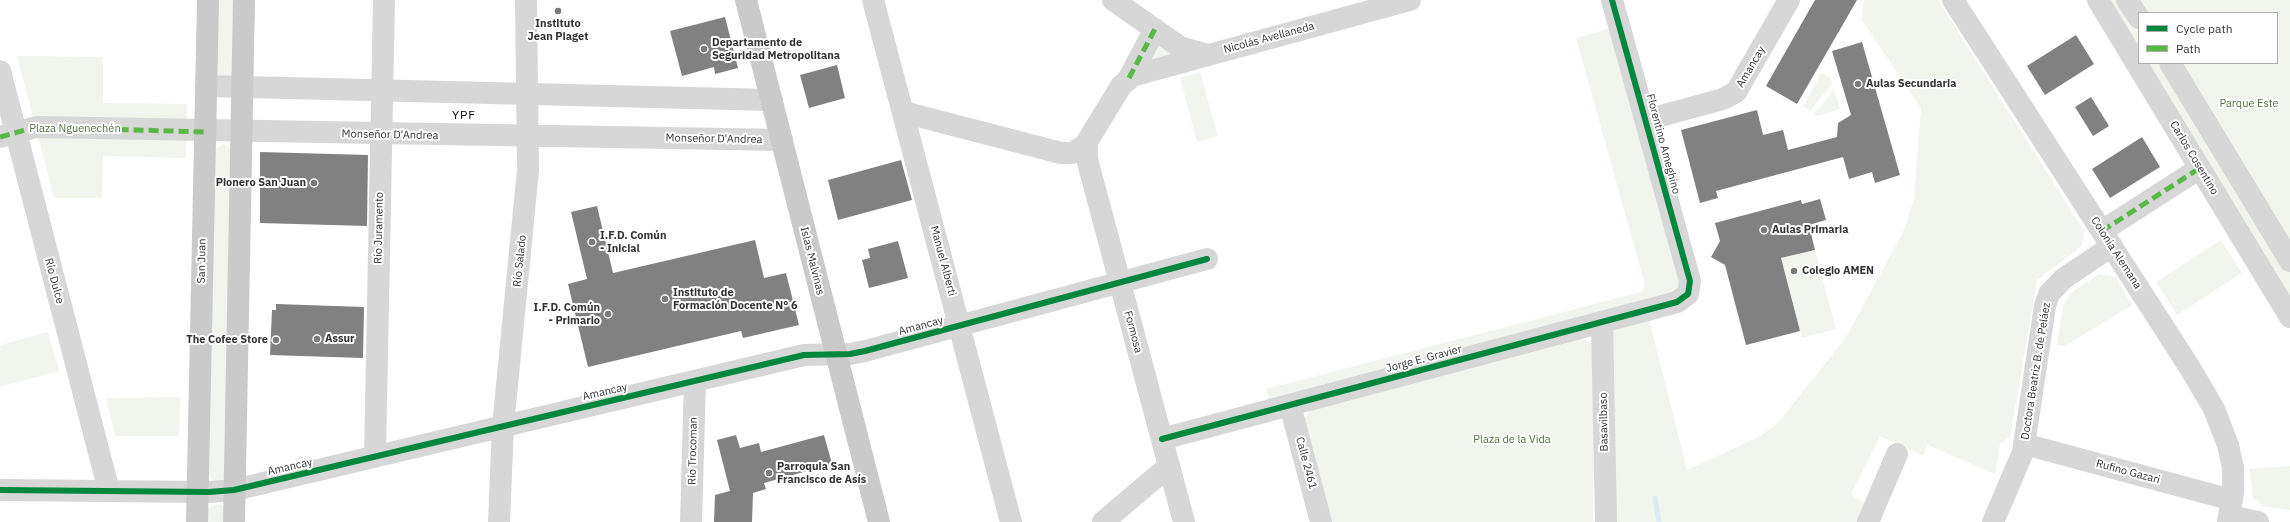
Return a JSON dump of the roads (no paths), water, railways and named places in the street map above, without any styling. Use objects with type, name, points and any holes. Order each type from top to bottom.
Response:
[{"type":"main road","name":"San Juan","points":[[197,522],[208,0]]},
{"type":"main road","points":[[234,522],[240,132],[244,0]]},
{"type":"main road","name":"Islas Malvinas","points":[[746,0],[879,522]]},
{"type":"street","name":"Río Juramento","points":[[375,457],[384,0]]},
{"type":"street","name":"Río Salado","points":[[499,522],[503,426],[527,185],[529,137],[526,0]]},
{"type":"street","name":"Manuel Alberti","points":[[873,0],[1011,522]]},
{"type":"street","points":[[1113,0],[1185,49],[1208,55]]},
{"type":"street","name":"Nicolás Avellaneda","points":[[1129,78],[1365,6],[1410,0]]},
{"type":"street","name":"Florentino Ameghino","points":[[1612,0],[1690,280],[1688,294]]},
{"type":"street","name":"Amancay","points":[[1646,120],[1723,100],[1736,92],[1789,0]]},
{"type":"street","name":"Colonia Alemana","points":[[1953,0],[2190,368],[2214,409],[2230,452],[2233,476],[2230,513]]},
{"type":"street","name":"Carlos Cosentino","points":[[2098,0],[2290,317]]},
{"type":"street","points":[[2127,0],[2138,16]]},
{"type":"street","points":[[903,112],[1064,154],[1079,150],[1087,142],[1121,86],[1129,78],[1155,29]]},
{"type":"street","points":[[2171,64],[2290,261]]},
{"type":"street","name":"Río Dulce","points":[[0,71],[8,135],[109,491]]},
{"type":"street","points":[[206,86],[772,100]]},
{"type":"street","name":"Monseñor D'Andrea","points":[[8,135],[36,127],[205,132],[782,140]]},
{"type":"street","name":"Formosa","points":[[1087,142],[1087,159],[1184,522]]},
{"type":"street","name":"Doctora Beatriz B. de Peláez","points":[[1993,522],[2020,460],[2024,444],[2045,306],[2049,294],[2063,278],[2107,239],[2200,168]]},
{"type":"street","name":"Amancay","points":[[0,490],[198,492],[234,490],[804,355],[865,351],[1207,259]]},
{"type":"street","name":"Jorge E. Gravier","points":[[1162,439],[1677,302],[1688,294]]},
{"type":"street","name":"Basavilbaso","points":[[1602,322],[1606,522]]},
{"type":"street","name":"Río Trocoman","points":[[691,522],[695,381]]},
{"type":"street","name":"Calle 2461","points":[[1290,405],[1321,522]]},
{"type":"street","name":"Rufino Gazari","points":[[2024,444],[2258,522]]},
{"type":"street","points":[[1868,522],[1898,454]]},
{"type":"street","points":[[1103,522],[1169,466]]},
{"type":"waterway","points":[[1655,498],[1659,522]]},
{"type":"place","name":"Instituto Jean Piaget","points":[[558,11]]},
{"type":"place","name":"Departamento de Seguridad Metropolitana","points":[[704,49]]},
{"type":"place","name":"Aulas Secundaria","points":[[1858,84]]},
{"type":"place","name":"Pionero San Juan","points":[[314,183]]},
{"type":"place","name":"Aulas Primaria","points":[[1764,230]]},
{"type":"place","name":"I.F.D. Común - Inicial","points":[[592,242]]},
{"type":"place","name":"Colegio AMEN","points":[[1794,271]]},
{"type":"place","name":"Instituto de Formación Docente N° 6","points":[[665,299]]},
{"type":"place","name":"I.F.D. Común - Primario","points":[[608,314]]},
{"type":"place","name":"Assur","points":[[317,339]]},
{"type":"place","name":"The Cofee Store","points":[[276,340]]},
{"type":"place","name":"Parroquia San Francisco de Asís","points":[[769,473]]},
{"type":"district","name":"YPF","points":[[464,116]]},
{"type":"park label","name":"Parque Este","points":[[2249,104]]},
{"type":"park label","name":"Plaza Nguenechén","points":[[75,129]]},
{"type":"park label","name":"Plaza de la Vida","points":[[1512,440]]}]
